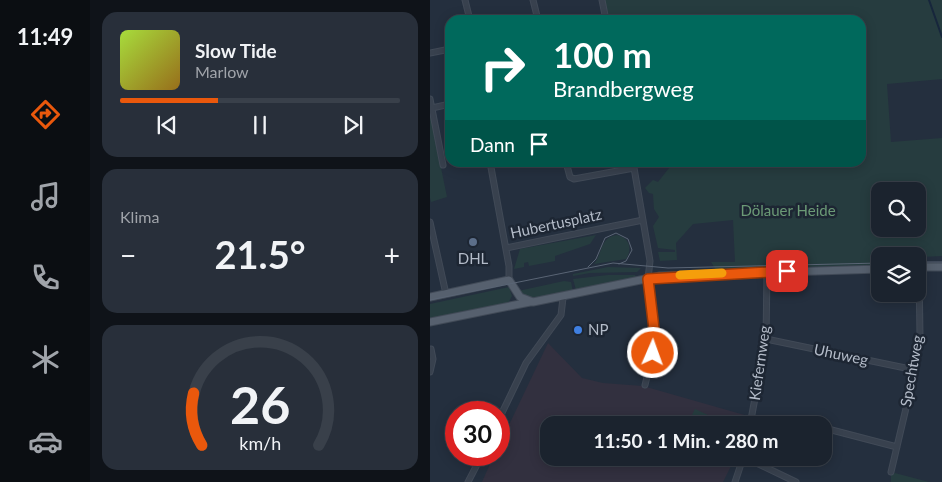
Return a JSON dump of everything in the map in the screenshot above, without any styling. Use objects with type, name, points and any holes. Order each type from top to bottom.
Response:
[{"type":"main road","points":[[926,267],[942,267]]},
{"type":"main road","points":[[430,322],[509,306],[563,298],[648,279],[767,271],[871,269]]},
{"type":"main road","points":[[430,297],[509,280]]},
{"type":"main road","name":"Hubertusplatz","points":[[509,280],[523,299],[533,302]]},
{"type":"main road","points":[[509,306],[516,292]]},
{"type":"street","points":[[465,0],[469,15]]},
{"type":"street","points":[[533,0],[537,15]]},
{"type":"street","points":[[602,0],[605,15]]},
{"type":"street","points":[[430,53],[445,50]]},
{"type":"street","points":[[430,99],[443,165]]},
{"type":"street","points":[[432,108],[445,105]]},
{"type":"street","points":[[491,167],[506,248]]},
{"type":"street","points":[[567,167],[570,177],[574,179],[625,167]]},
{"type":"street","points":[[634,167],[650,260],[648,279],[654,340],[645,385]]},
{"type":"street","name":"Hubertusplatz","points":[[509,280],[506,248],[643,220]]},
{"type":"street","points":[[430,222],[446,294]]},
{"type":"street","name":"Kiefernweg","points":[[752,416],[766,339],[767,271]]},
{"type":"street","points":[[508,401],[526,363],[561,315],[563,298]]},
{"type":"street","name":"Spechtweg","points":[[891,472],[915,370],[920,337],[919,302]]},
{"type":"street","name":"Uhuweg","points":[[766,339],[915,370]]},
{"type":"street","points":[[430,372],[433,359],[431,350]]},
{"type":"street","points":[[832,430],[897,446]]},
{"type":"street","points":[[468,482],[476,466]]},
{"type":"street","points":[[735,482],[742,466]]},
{"type":"street","points":[[762,466],[796,482]]},
{"type":"shaded area","points":[[548,343],[582,378],[603,383],[643,386],[748,416],[540,416],[540,466],[731,466],[723,482],[482,482],[489,466],[510,466],[510,423]]},
{"type":"green space","name":"Dölauer Heide","points":[[603,0],[942,0],[942,79],[887,84],[891,142],[942,138],[942,256],[926,257],[926,247],[871,247],[871,265],[716,270],[711,262],[735,262],[733,220],[693,224],[676,243],[677,260],[660,261],[658,252],[675,252],[675,250],[658,248],[653,226],[659,217],[654,209],[653,194],[649,193],[645,188],[653,180],[658,182],[670,167],[866,167],[866,15],[605,15]]},
{"type":"green space","points":[[430,114],[447,197],[431,202],[430,198]]},
{"type":"green space","points":[[596,235],[590,244],[555,256],[555,261],[529,266],[528,262],[524,263],[524,267],[514,269],[520,249]]},
{"type":"green space","points":[[617,235],[624,238],[629,244],[626,259],[594,264],[605,242],[612,236]]},
{"type":"green space","points":[[608,267],[641,268],[637,272],[590,273],[573,276],[573,274]]},
{"type":"green space","points":[[608,275],[635,275],[636,277],[576,290],[573,279]]},
{"type":"green space","points":[[564,281],[571,282],[573,292],[529,299],[518,291]]},
{"type":"green space","points":[[509,287],[512,296],[507,305],[430,320],[430,304]]},
{"type":"green space","points":[[695,409],[710,416],[692,416]]},
{"type":"green space","points":[[891,472],[929,482],[891,482]]},
{"type":"waterway","points":[[929,0],[942,37]]},
{"type":"tram line","points":[[588,267],[596,259],[605,238],[616,233],[628,239],[632,250],[626,261],[619,264]]},
{"type":"tram line","points":[[926,262],[942,262]]},
{"type":"tram line","points":[[430,300],[613,263],[668,268],[871,263]]},
{"type":"slow traffic","points":[[680,275],[722,273]]},
{"type":"place","name":"DHL","points":[[473,242]]},
{"type":"place","name":"NP","points":[[578,330]]},
{"type":"route","points":[[653,353],[654,329],[648,279],[660,276],[787,271]]}]
